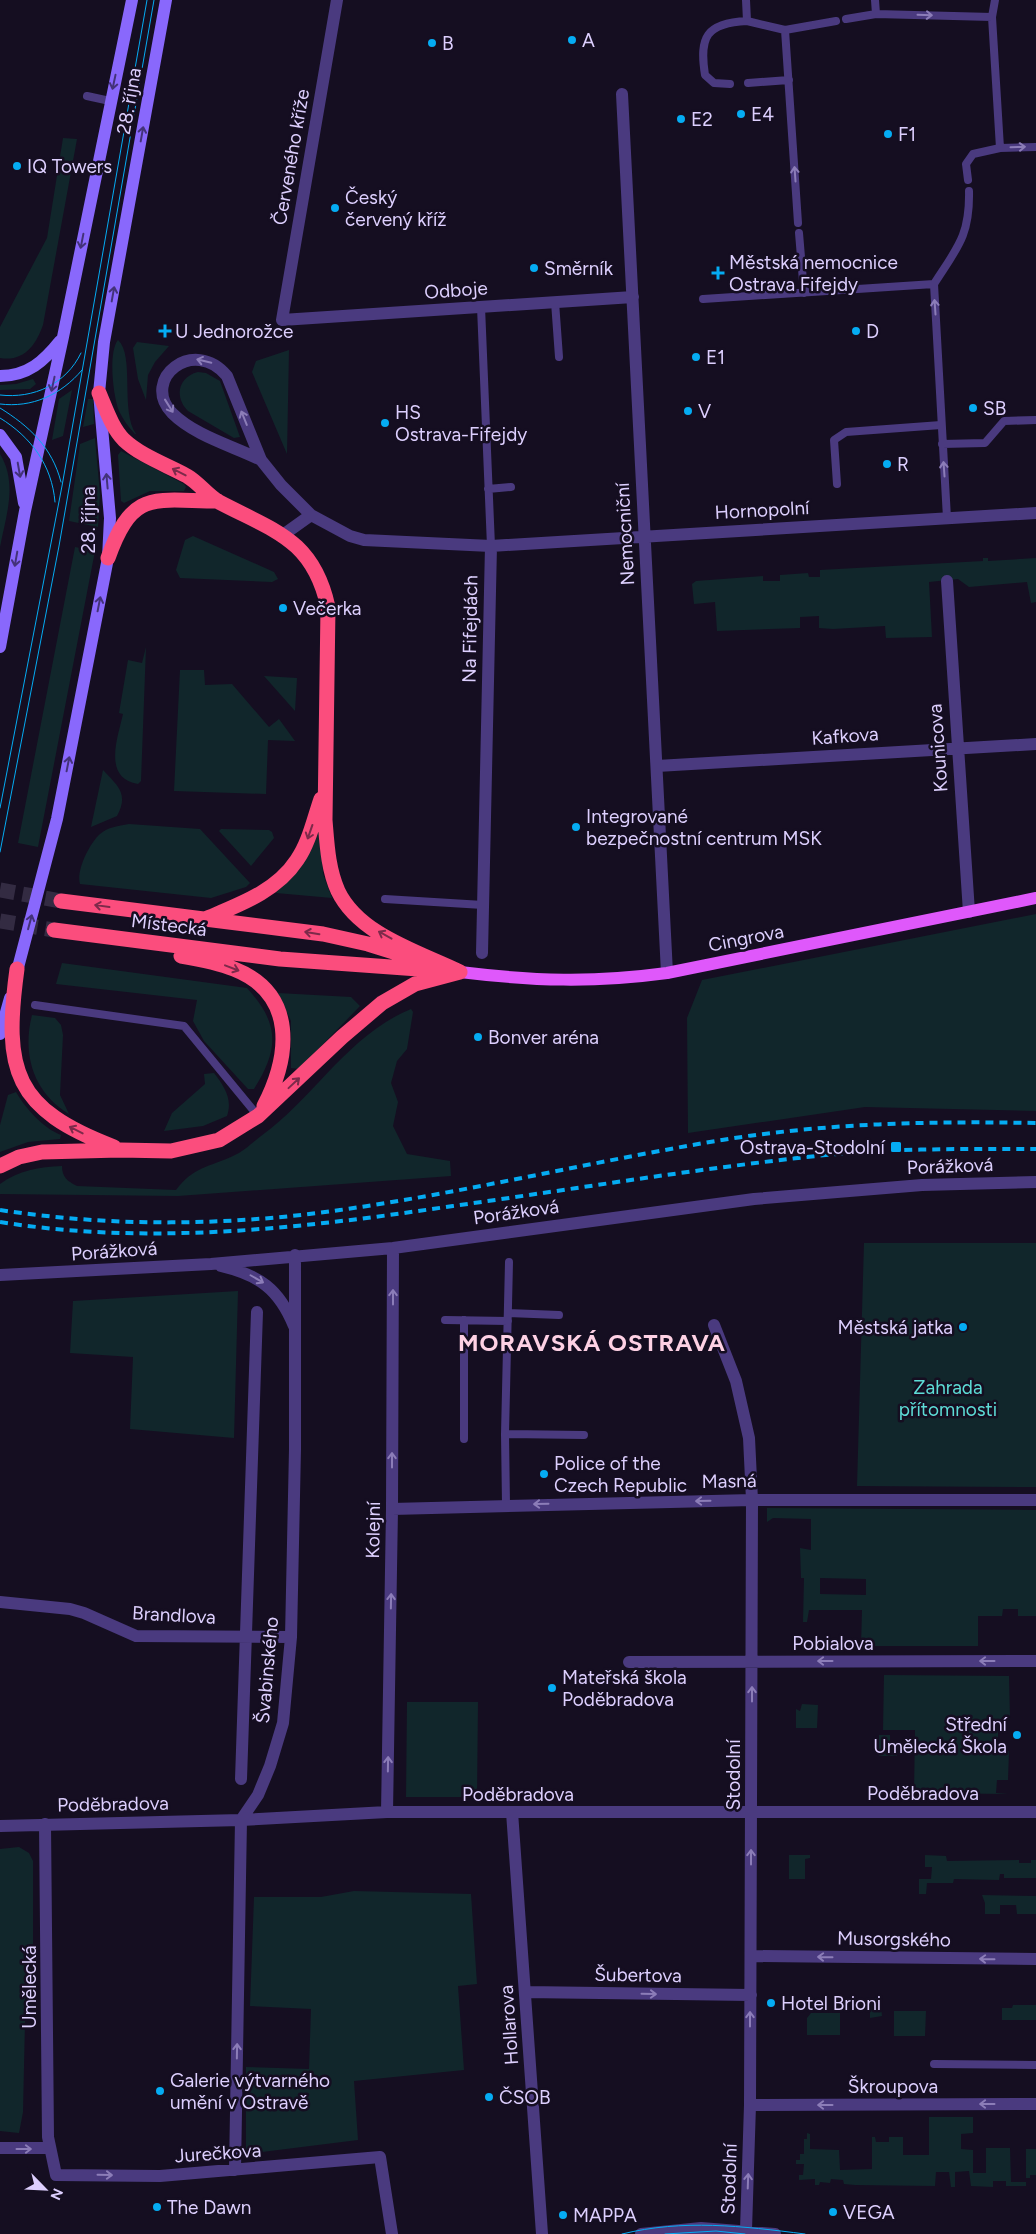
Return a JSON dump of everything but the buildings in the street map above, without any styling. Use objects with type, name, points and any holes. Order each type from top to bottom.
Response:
[{"type":"highway","points":[[99,394],[113,425],[124,440],[151,458],[189,477],[218,501],[282,535],[305,555],[317,573],[328,607],[325,820],[328,854],[338,890],[347,905],[369,926],[383,935],[460,972]]},
{"type":"highway","points":[[108,558],[114,530],[143,504],[161,499],[218,501]]},
{"type":"highway","points":[[203,920],[260,894],[287,873],[304,848],[326,786]]},
{"type":"highway","name":"Místecká","points":[[61,901],[203,920],[283,928],[368,944],[460,972]]},
{"type":"highway","name":"Místecká","points":[[258,1116],[276,1080],[284,1048],[282,1020],[265,990],[244,973],[221,964],[59,931],[280,959],[364,967],[460,972]]},
{"type":"highway","points":[[17,969],[11,1031],[16,1065],[24,1087],[39,1105],[56,1120],[120,1150]]},
{"type":"highway","points":[[0,1166],[19,1157],[42,1152],[120,1150],[161,1152],[192,1148],[230,1135],[258,1116],[342,1037],[382,1003],[415,984],[460,972]]},
{"type":"main road","name":"Cingrova","points":[[460,972],[534,980],[622,979],[668,973],[1036,898]]},
{"type":"street","name":"28. října","points":[[0,647],[25,510],[63,337],[132,0]]},
{"type":"street","name":"28. října","points":[[114,530],[99,394],[104,342],[166,0]]},
{"type":"street","name":"Červeného kříže","points":[[282,320],[337,0]]},
{"type":"street","name":"Nemocniční","points":[[622,94],[668,973]]},
{"type":"street","name":"Odboje","points":[[282,320],[632,297]]},
{"type":"street","points":[[0,376],[15,374],[35,367],[47,358],[63,337]]},
{"type":"street","points":[[193,359],[212,363],[221,368],[227,376],[261,460],[203,433],[174,414],[166,406],[163,396],[163,388],[170,371],[178,364],[193,359]]},
{"type":"street","points":[[0,435],[16,457],[25,510]]},
{"type":"street","name":"Hornopolní","points":[[261,460],[281,485],[311,515],[344,533],[364,540],[491,546],[1036,512]]},
{"type":"street","points":[[282,535],[311,515]]},
{"type":"street","name":"Na Fifejdách","points":[[482,953],[491,546]]},
{"type":"street","name":"28. října","points":[[0,1034],[57,820],[108,558]]},
{"type":"street","name":"Kounicova","points":[[947,581],[969,912]]},
{"type":"street","name":"Kafkova","points":[[657,766],[1036,744]]},
{"type":"street","name":"Porážková","points":[[0,1275],[36,1275],[211,1264],[295,1255],[392,1248],[754,1199],[922,1185],[1036,1182]]},
{"type":"street","name":"Kolejní","points":[[387,1812],[392,1509],[392,1248]]},
{"type":"street","name":"Švabinského","points":[[241,1820],[261,1788],[283,1723],[291,1637],[296,1330],[295,1255]]},
{"type":"street","points":[[211,1264],[249,1274],[268,1286],[286,1308],[296,1330]]},
{"type":"street","name":"Švabinského","points":[[241,1779],[257,1312]]},
{"type":"street","name":"Stodolní","points":[[714,1325],[736,1381],[749,1438],[752,1500],[751,1995],[746,2230]]},
{"type":"street","name":"Masná","points":[[392,1509],[752,1500],[1036,1500]]},
{"type":"street","name":"Brandlova","points":[[0,1602],[70,1609],[84,1613],[136,1636],[291,1637]]},
{"type":"street","name":"Pobialova","points":[[629,1662],[1036,1661]]},
{"type":"street","name":"Poděbradova","points":[[0,1826],[241,1820],[387,1812],[1036,1812]]},
{"type":"street","name":"Hollarova","points":[[512,1812],[542,2234]]},
{"type":"street","points":[[235,2170],[241,1820]]},
{"type":"street","name":"Umělecká","points":[[45,1824],[49,2148]]},
{"type":"street","name":"Musorgského","points":[[751,1956],[1036,1959]]},
{"type":"street","name":"Šubertova","points":[[525,1992],[751,1995]]},
{"type":"street","name":"Škroupova","points":[[750,2105],[1036,2104]]},
{"type":"street","points":[[0,2148],[49,2148]]},
{"type":"street","name":"Jurečkova","points":[[49,2148],[56,2175],[160,2176],[380,2157],[392,2234]]},
{"type":"street","points":[[641,2234],[694,2228],[746,2230],[775,2234]]},
{"type":"lane","points":[[746,0],[747,21]]},
{"type":"lane","points":[[875,0],[876,14]]},
{"type":"lane","points":[[995,0],[992,17],[1000,148]]},
{"type":"lane","points":[[846,19],[876,14],[992,17]]},
{"type":"lane","points":[[730,84],[714,83],[706,75],[703,42],[714,27],[728,22],[747,21],[785,30],[836,21]]},
{"type":"lane","points":[[785,30],[798,223]]},
{"type":"lane","points":[[748,83],[789,80]]},
{"type":"lane","points":[[87,96],[110,101]]},
{"type":"lane","points":[[968,180],[966,164],[968,159],[980,151],[1000,148],[1036,147]]},
{"type":"lane","points":[[947,518],[934,284],[954,257],[964,234],[968,214],[968,190]]},
{"type":"lane","points":[[799,233],[804,293]]},
{"type":"lane","points":[[702,299],[934,284]]},
{"type":"lane","points":[[555,302],[559,357]]},
{"type":"lane","name":"Na Fifejdách","points":[[481,307],[491,546]]},
{"type":"lane","points":[[942,444],[985,443],[1004,421],[1036,420]]},
{"type":"lane","points":[[837,484],[834,440],[846,432],[941,425]]},
{"type":"lane","points":[[488,488],[511,487]]},
{"type":"lane","points":[[385,899],[483,905]]},
{"type":"lane","points":[[34,1005],[184,1026],[258,1116]]},
{"type":"lane","points":[[506,1505],[505,1434],[508,1262]]},
{"type":"lane","points":[[445,1320],[559,1315]]},
{"type":"lane","points":[[464,1320],[464,1439]]},
{"type":"lane","points":[[505,1434],[584,1435]]},
{"type":"lane","points":[[934,2064],[1036,2065]]},
{"type":"green space","points":[[63,138],[77,139],[43,325],[37,339],[28,351],[8,359],[0,358],[0,327],[47,238]]},
{"type":"green space","points":[[118,340],[123,347],[126,358],[129,412],[131,424],[136,434],[128,426],[119,411],[115,395],[112,364]]},
{"type":"green space","points":[[137,342],[169,346],[155,362],[148,375],[146,400],[138,379],[133,348]]},
{"type":"green space","points":[[289,350],[287,454],[252,372],[256,361]]},
{"type":"green space","points":[[198,372],[206,373],[220,381],[240,437],[234,438],[188,411],[184,406],[180,394],[182,383],[186,378]]},
{"type":"green space","points":[[33,379],[36,384],[30,389],[0,390],[0,385],[16,384]]},
{"type":"green space","points":[[72,390],[63,436],[52,440],[59,399]]},
{"type":"green space","points":[[88,399],[93,399],[94,424],[83,427]]},
{"type":"green space","points":[[95,438],[100,494],[98,527],[69,521],[80,444]]},
{"type":"green space","points":[[121,451],[184,484],[186,487],[184,491],[150,491],[124,503],[121,501],[118,455]]},
{"type":"green space","points":[[0,454],[8,476],[9,500],[0,547]]},
{"type":"green space","points":[[193,536],[274,572],[278,579],[272,582],[180,578],[176,570],[185,540]]},
{"type":"green space","points":[[75,547],[95,551],[38,847],[18,843]]},
{"type":"green space","points":[[983,558],[988,558],[988,561],[1036,558],[1036,602],[1031,603],[1027,582],[969,587],[958,579],[929,582],[932,637],[886,638],[885,626],[819,628],[819,616],[800,617],[800,628],[717,631],[715,602],[694,604],[692,584],[696,581],[763,576],[763,581],[780,581],[780,575],[808,573],[809,577],[820,577],[820,570],[983,561]]},
{"type":"green space","points":[[146,647],[141,781],[138,784],[127,780],[120,774],[116,765],[115,755],[123,714],[119,713],[128,660],[142,663]]},
{"type":"green space","points":[[180,670],[204,670],[205,685],[232,684],[269,727],[279,719],[295,741],[268,740],[266,794],[174,791]]},
{"type":"green space","points":[[264,676],[297,678],[295,711]]},
{"type":"green space","points":[[103,770],[120,791],[122,802],[117,816],[91,827]]},
{"type":"green space","points":[[129,824],[200,829],[250,883],[246,887],[211,898],[80,884],[79,879],[82,865],[96,838],[113,827]]},
{"type":"green space","points":[[221,829],[269,830],[274,838],[251,866],[219,831]]},
{"type":"green space","points":[[320,829],[323,874],[332,898],[276,893]]},
{"type":"green space","points":[[1036,914],[1036,1111],[865,1107],[688,1133],[687,1018],[702,980]]},
{"type":"green space","points":[[62,963],[247,988],[266,1013],[272,1037],[268,1061],[254,1089],[248,1089],[204,1041],[193,1021],[197,1000],[56,984]]},
{"type":"green space","points":[[278,993],[351,997],[360,1006],[299,1069],[291,1068],[291,1021]]},
{"type":"green space","points":[[411,1009],[413,1012],[407,1049],[397,1061],[391,1083],[398,1102],[393,1126],[407,1154],[450,1161],[451,1176],[178,1196],[0,1194],[0,1184],[14,1175],[37,1168],[62,1166],[66,1178],[77,1186],[176,1190],[182,1182],[195,1172],[237,1154],[247,1147],[280,1121],[350,1050],[369,1034],[389,1020]]},
{"type":"green space","points":[[32,1015],[55,1018],[61,1025],[63,1035],[60,1095],[69,1114],[47,1095],[33,1071],[28,1044]]},
{"type":"green space","points":[[214,1073],[228,1098],[229,1110],[227,1116],[203,1126],[164,1131],[172,1113],[205,1084],[204,1074]]},
{"type":"green space","points":[[16,1092],[36,1117],[48,1128],[61,1135],[60,1139],[28,1142],[0,1152],[0,1125],[8,1095]]},
{"type":"green space","name":"Zahrada přítomnosti","points":[[864,1243],[1036,1243],[1036,1487],[857,1486]]},
{"type":"green space","points":[[238,1291],[234,1438],[130,1429],[133,1357],[70,1353],[73,1301]]},
{"type":"green space","points":[[767,1508],[1036,1510],[1036,1616],[1018,1616],[1018,1609],[1003,1609],[1002,1616],[978,1616],[978,1646],[861,1646],[862,1610],[809,1610],[807,1622],[803,1622],[804,1578],[801,1578],[800,1548],[811,1550],[811,1519],[773,1518],[767,1522]],"holes":[[[820,1578],[866,1579],[866,1595],[820,1594]]]},
{"type":"green space","points":[[884,1675],[1009,1676],[1010,1719],[998,1720],[998,1750],[1009,1751],[1008,1780],[997,1780],[996,1793],[1008,1794],[914,1793],[915,1730],[883,1730]]},
{"type":"green space","points":[[407,1702],[478,1702],[477,1797],[406,1797]]},
{"type":"green space","points":[[802,1704],[818,1705],[817,1728],[796,1728],[796,1709],[800,1711]]},
{"type":"green space","points":[[879,1735],[890,1735],[890,1752],[897,1752],[897,1756],[879,1756]]},
{"type":"green space","points":[[19,1847],[29,1853],[33,1861],[33,1966],[26,1976],[23,2112],[19,2133],[0,2131],[0,1849]]},
{"type":"green space","points":[[789,1855],[810,1855],[810,1858],[805,1859],[805,1879],[789,1879]]},
{"type":"green space","points":[[925,1855],[946,1856],[947,1861],[1019,1860],[1019,1863],[1031,1863],[1031,1860],[1036,1860],[1036,1878],[1004,1878],[1004,1874],[1000,1874],[999,1880],[954,1879],[953,1883],[927,1883],[926,1894],[919,1894],[919,1879],[931,1879],[932,1867],[925,1867]]},
{"type":"green space","points":[[354,1891],[471,1894],[477,1984],[458,1986],[464,2070],[354,2081],[358,2140],[246,2154],[246,2067],[309,2069],[311,2009],[250,2006],[254,1897],[321,1897]]},
{"type":"green space","points":[[982,1895],[1036,1896],[1036,1914],[1017,1914],[1016,1905],[1000,1905],[1000,1914],[985,1914],[985,1903]]},
{"type":"green space","points":[[870,1998],[880,1998],[882,2016],[870,2018]]},
{"type":"green space","points":[[1013,2005],[1036,2005],[1036,2020],[1002,2020],[1002,2008],[1012,2008]]},
{"type":"green space","points":[[894,2011],[926,2011],[925,2036],[894,2036]]},
{"type":"green space","points":[[811,2013],[840,2013],[840,2035],[807,2035],[807,2018]]},
{"type":"green space","points":[[929,2117],[973,2117],[973,2133],[961,2134],[961,2149],[973,2150],[973,2173],[986,2173],[986,2148],[1010,2148],[1011,2182],[1026,2182],[1026,2186],[1006,2186],[1006,2181],[993,2181],[993,2187],[971,2186],[969,2171],[955,2172],[955,2187],[951,2187],[949,2172],[936,2172],[935,2186],[855,2185],[844,2184],[843,2180],[831,2179],[830,2183],[820,2182],[819,2185],[815,2185],[815,2179],[799,2180],[799,2175],[803,2175],[804,2164],[796,2164],[796,2160],[800,2160],[800,2154],[804,2154],[804,2139],[807,2139],[807,2133],[810,2134],[810,2149],[839,2150],[840,2170],[872,2169],[872,2137],[875,2137],[876,2142],[889,2142],[889,2137],[903,2137],[903,2155],[929,2155]]},
{"type":"green space","points":[[1026,2149],[1036,2149],[1036,2175],[1030,2175],[1030,2178],[1026,2178]]},
{"type":"tunnel","points":[[0,890],[61,901]]},
{"type":"tunnel","points":[[0,921],[54,930]]},
{"type":"tram line","points":[[0,808],[62,486],[147,0]]},
{"type":"tram line","points":[[0,852],[59,546],[154,0]]},
{"type":"tram line","points":[[0,395],[13,396],[37,392],[48,387],[67,373],[81,353]]},
{"type":"tram line","points":[[0,404],[23,404],[45,398],[65,386],[82,370]]},
{"type":"tram line","points":[[0,408],[30,430],[38,439],[52,458],[61,482]]},
{"type":"tram line","points":[[0,418],[21,434],[38,453],[50,476],[55,502]]},
{"type":"tram line","points":[[622,2234],[645,2229],[690,2225],[713,2225],[805,2234]]},
{"type":"tram line","points":[[665,2234],[716,2231],[745,2234]]},
{"type":"railway","points":[[0,1210],[42,1216],[127,1222],[213,1222],[256,1219],[388,1203],[674,1148],[761,1134],[879,1124],[957,1122],[1036,1123]]},
{"type":"railway","points":[[0,1222],[114,1233],[171,1233],[284,1227],[397,1214],[680,1173],[843,1153],[898,1150],[1036,1149]]},
{"type":"place","name":"A","points":[[572,40]]},
{"type":"place","name":"B","points":[[432,43]]},
{"type":"place","name":"E4","points":[[741,114]]},
{"type":"place","name":"E2","points":[[681,119]]},
{"type":"place","name":"F1","points":[[888,134]]},
{"type":"place","name":"IQ Towers","points":[[17,166]]},
{"type":"place","name":"Český červený kříž","points":[[335,208]]},
{"type":"place","name":"Směrník","points":[[534,268]]},
{"type":"place","name":"Městská nemocnice Ostrava Fifejdy","points":[[718,273]]},
{"type":"place","name":"U Jednorožce","points":[[165,331]]},
{"type":"place","name":"D","points":[[856,331]]},
{"type":"place","name":"E1","points":[[696,357]]},
{"type":"place","name":"SB","points":[[973,408]]},
{"type":"place","name":"V","points":[[688,411]]},
{"type":"place","name":"HS Ostrava-Fifejdy","points":[[385,423]]},
{"type":"place","name":"R","points":[[887,464]]},
{"type":"place","name":"Večerka","points":[[283,608]]},
{"type":"place","name":"Integrované bezpečnostní centrum MSK","points":[[576,827]]},
{"type":"place","name":"Bonver aréna","points":[[478,1037]]},
{"type":"place","name":"Ostrava-Stodolní","points":[[896,1147]]},
{"type":"place","name":"Městská jatka","points":[[963,1327]]},
{"type":"place","name":"Police of the Czech Republic","points":[[544,1474]]},
{"type":"place","name":"Mateřská škola Poděbradova","points":[[552,1688]]},
{"type":"place","name":"Střední Umělecká Škola","points":[[1017,1735]]},
{"type":"place","name":"Hotel Brioni","points":[[771,2003]]},
{"type":"place","name":"Galerie výtvarného umění v Ostravě","points":[[160,2091]]},
{"type":"place","name":"ČSOB","points":[[489,2097]]},
{"type":"place","name":"The Dawn","points":[[157,2207]]},
{"type":"place","name":"VEGA","points":[[833,2212]]},
{"type":"place","name":"MAPPA","points":[[563,2215]]},
{"type":"district","name":"MORAVSKÁ OSTRAVA","points":[[592,1342]]}]
